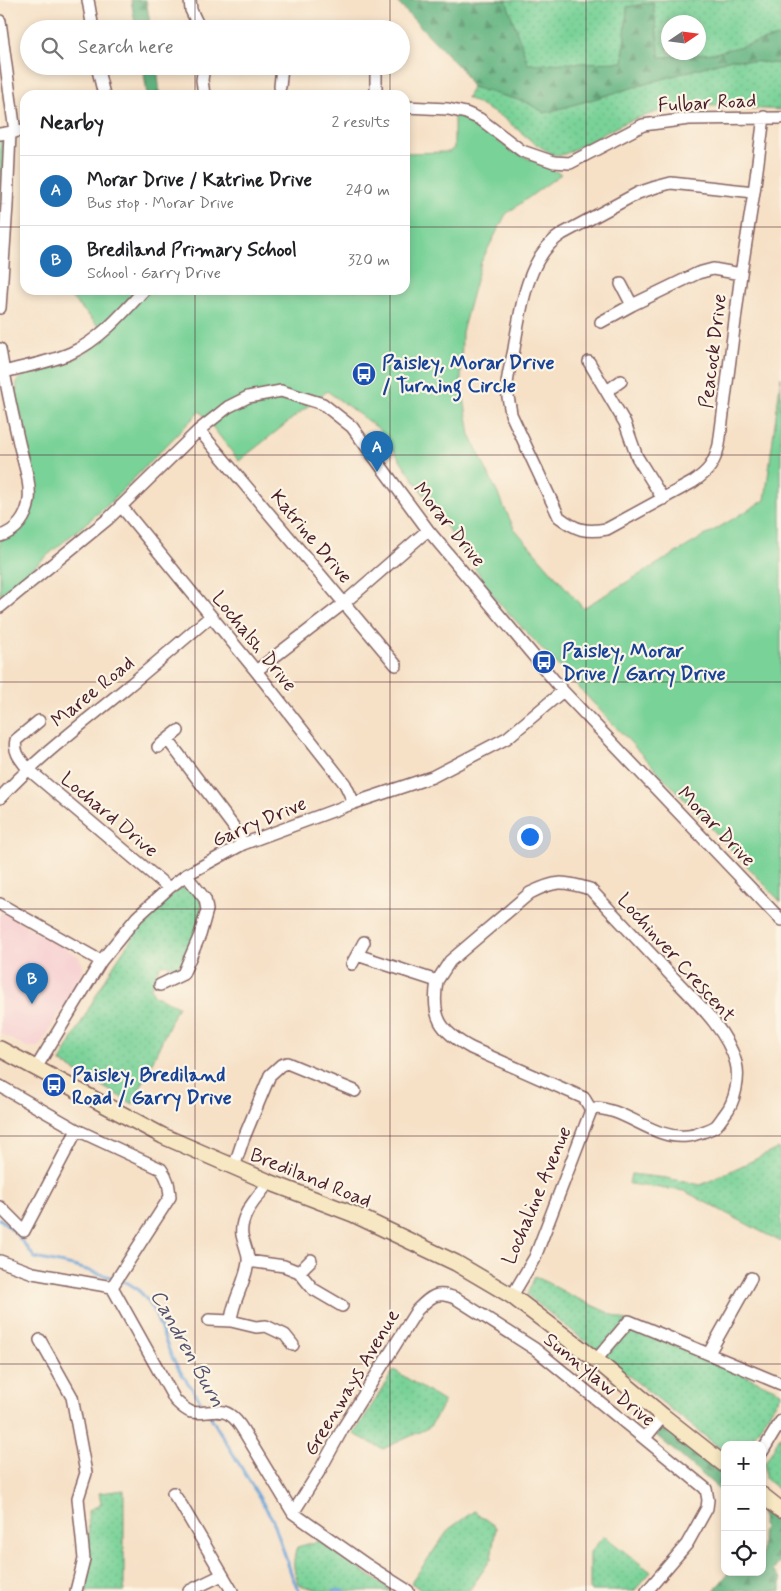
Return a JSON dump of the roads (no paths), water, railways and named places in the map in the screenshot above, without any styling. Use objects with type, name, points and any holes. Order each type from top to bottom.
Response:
[{"type":"street","points":[[88,0],[91,20]]},
{"type":"street","points":[[190,0],[191,10],[196,20]]},
{"type":"street","points":[[0,22],[12,132],[0,283],[0,308]]},
{"type":"street","points":[[100,75],[103,90]]},
{"type":"street","points":[[203,75],[203,90]]},
{"type":"street","points":[[280,87],[281,75]]},
{"type":"street","points":[[376,75],[376,90]]},
{"type":"street","name":"Fulbar Road","points":[[410,106],[448,109],[466,113],[480,119],[522,151],[554,162],[570,163],[643,125],[689,119],[781,118]]},
{"type":"street","name":"Peacock Drive","points":[[754,192],[671,183],[656,187],[638,193],[555,238],[542,253],[532,272],[521,310],[507,385],[511,414],[559,517],[570,525],[581,530],[607,529],[705,474],[714,462],[719,445],[741,274],[754,192],[764,117]]},
{"type":"street","points":[[601,322],[705,270],[713,269],[741,274]]},
{"type":"street","points":[[621,284],[632,305]]},
{"type":"street","points":[[4,372],[62,356],[81,348],[102,333],[139,295]]},
{"type":"street","points":[[0,349],[4,372],[5,403],[28,483],[29,497],[22,520],[11,531],[0,536]]},
{"type":"street","points":[[589,362],[625,423],[638,457],[663,499]]},
{"type":"street","points":[[607,391],[621,381]]},
{"type":"street","name":"Morar Drive","points":[[0,607],[108,519],[199,430],[228,407],[248,397],[281,391],[323,404],[352,427],[428,530],[563,691],[781,920]]},
{"type":"street","name":"Katrine Drive","points":[[199,430],[396,665]]},
{"type":"street","name":"Lochalsh Drive","points":[[121,506],[256,671],[345,784],[354,803]]},
{"type":"street","points":[[256,671],[344,603],[428,530]]},
{"type":"street","name":"Maree Road","points":[[0,798],[67,735],[128,687],[210,617]]},
{"type":"street","name":"Garry Drive","points":[[36,1068],[101,961],[137,917],[186,875],[242,844],[432,777],[507,738],[563,691]]},
{"type":"street","name":"Lochard Drive","points":[[39,721],[16,740],[15,744],[15,751],[28,770],[169,888]]},
{"type":"street","points":[[158,747],[178,731]]},
{"type":"street","points":[[168,740],[233,826],[242,844]]},
{"type":"street","points":[[160,985],[183,974],[200,935],[207,910],[205,899],[186,875]]},
{"type":"street","name":"Lochinver Crescent","points":[[566,882],[590,889],[708,1016],[728,1043],[737,1064],[736,1088],[730,1108],[715,1127],[689,1136],[659,1133],[622,1115],[598,1107],[590,1108],[584,1098],[479,1052],[453,1038],[437,1018],[435,1010],[437,982],[450,961],[530,893],[542,887],[566,882]]},
{"type":"street","points":[[0,904],[101,961]]},
{"type":"street","points":[[364,942],[355,959],[437,982]]},
{"type":"street","name":"Brediland Road","points":[[0,1049],[163,1136],[269,1182],[362,1218],[456,1263],[512,1296],[596,1360],[721,1462]]},
{"type":"street","points":[[234,1167],[270,1075],[281,1065],[287,1064],[355,1091]]},
{"type":"street","points":[[0,1086],[78,1130],[161,1169],[167,1177],[170,1197],[113,1284]]},
{"type":"street","name":"Lochaline Avenue","points":[[512,1296],[535,1257],[590,1108]]},
{"type":"street","points":[[0,1207],[24,1231],[78,1130]]},
{"type":"street","points":[[231,1321],[248,1261],[242,1233],[243,1219],[269,1182]]},
{"type":"street","points":[[299,1272],[311,1260]]},
{"type":"street","points":[[0,1261],[33,1273],[113,1284]]},
{"type":"street","points":[[248,1261],[284,1266],[299,1272],[313,1289],[342,1306]]},
{"type":"street","points":[[709,1354],[751,1278]]},
{"type":"street","points":[[113,1284],[175,1400],[190,1412],[229,1413],[236,1419],[293,1513],[408,1591]]},
{"type":"street","name":"Greenways Avenue","points":[[293,1513],[343,1428],[417,1310],[430,1297],[436,1295],[443,1294],[457,1299]]},
{"type":"street","name":"Sunnylaw Drive","points":[[457,1299],[535,1349],[706,1489],[707,1508],[687,1544],[647,1591]]},
{"type":"street","points":[[209,1320],[231,1321],[256,1327],[266,1326],[285,1335],[293,1345]]},
{"type":"street","points":[[596,1360],[629,1321],[781,1384]]},
{"type":"street","points":[[40,1340],[72,1397],[86,1473],[78,1498],[84,1559],[76,1591]]},
{"type":"street","points":[[645,1438],[663,1416]]},
{"type":"street","points":[[766,1445],[781,1420]]},
{"type":"street","points":[[173,1493],[232,1591]]},
{"type":"street","points":[[766,1498],[781,1510]]},
{"type":"street","points":[[189,1591],[222,1575]]},
{"type":"waterway","name":"Candren Burn","points":[[0,1219],[14,1231],[35,1258],[73,1266],[114,1278]]},
{"type":"waterway","name":"Candren Burn","points":[[120,1280],[141,1292],[148,1301],[172,1357],[206,1409]]},
{"type":"waterway","name":"Candren Burn","points":[[209,1414],[273,1520],[299,1591]]},
{"type":"waterway","name":"Candren Burn","points":[[333,1591],[345,1591]]},
{"type":"place","name":"Paisley, Morar Drive / Turning Circle","points":[[364,374]]},
{"type":"place","name":"Morar Drive / Katrine Drive","points":[[377,472]]},
{"type":"place","name":"Paisley, Morar Drive / Garry Drive","points":[[544,662]]},
{"type":"place","name":"Brediland Primary School","points":[[32,1004]]},
{"type":"place","name":"Paisley, Brediland Road / Garry Drive","points":[[54,1085]]}]
